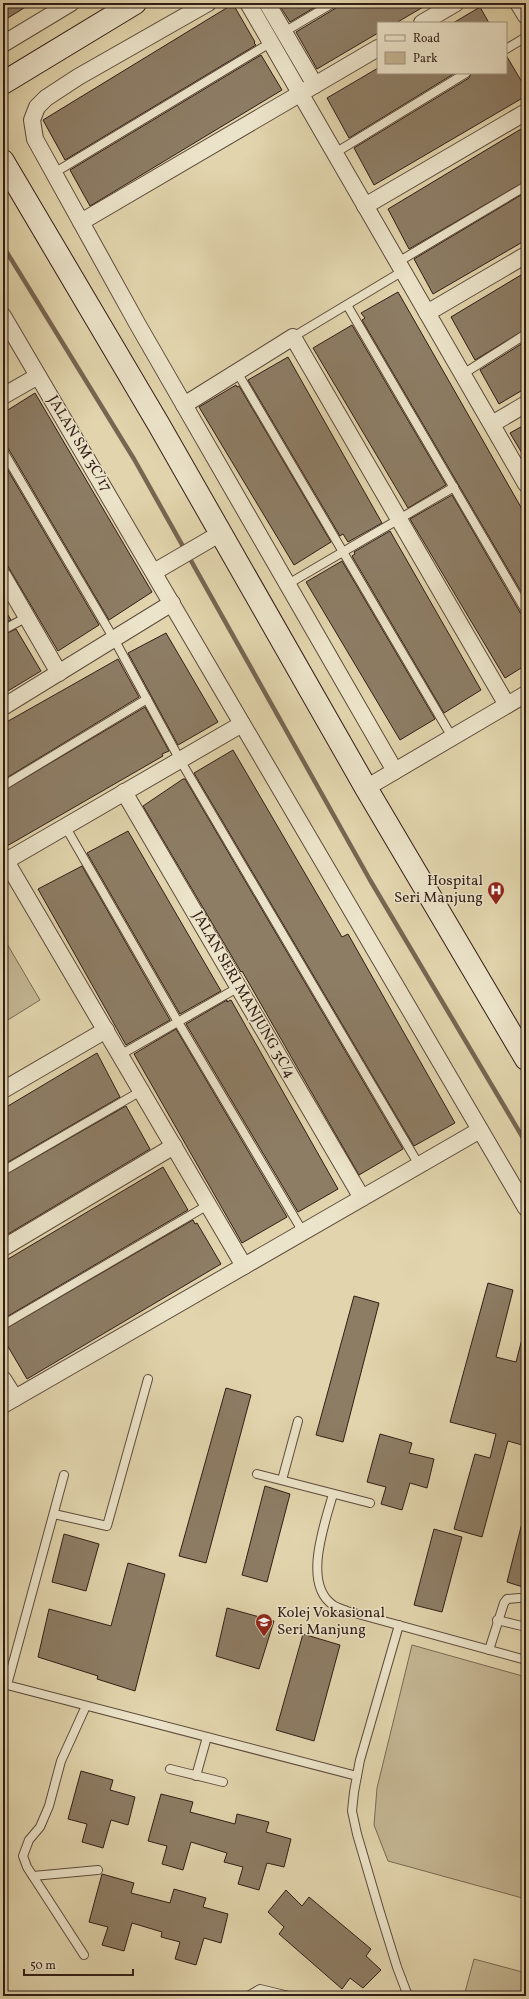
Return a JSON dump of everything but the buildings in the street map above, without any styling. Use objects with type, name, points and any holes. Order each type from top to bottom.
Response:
[{"type":"street","points":[[3,44],[71,3]]},
{"type":"street","points":[[208,3],[46,98],[37,107],[32,120],[35,139],[184,405],[395,771]]},
{"type":"street","points":[[248,3],[526,484]]},
{"type":"street","points":[[267,3],[315,85]]},
{"type":"street","points":[[424,22],[456,3]]},
{"type":"street","points":[[518,3],[526,16]]},
{"type":"street","points":[[3,83],[129,5]]},
{"type":"street","points":[[81,222],[377,49]]},
{"type":"street","points":[[365,206],[526,112]]},
{"type":"street","points":[[3,161],[159,425],[212,538],[366,788],[526,1059]]},
{"type":"street","points":[[427,313],[526,255]]},
{"type":"street","name":"JALAN SM 3C/17","points":[[3,318],[154,572],[526,1208]]},
{"type":"street","points":[[184,405],[293,337],[507,705]]},
{"type":"street","points":[[3,396],[38,376]]},
{"type":"street","points":[[492,424],[526,404]]},
{"type":"street","points":[[154,572],[212,538]]},
{"type":"street","points":[[3,576],[59,673]]},
{"type":"street","points":[[3,707],[172,603]]},
{"type":"street","points":[[366,788],[526,694]]},
{"type":"street","points":[[242,724],[65,826],[4,858],[244,1266]]},
{"type":"street","name":"JALAN SERI MANJUNG 3C/4","points":[[124,792],[362,1198]]},
{"type":"street","points":[[3,1090],[106,1030]]},
{"type":"street","points":[[3,1379],[9,1401],[480,1130]]},
{"type":"street","points":[[3,1248],[174,1146]]},
{"type":"lane","points":[[284,32],[333,3]]},
{"type":"lane","points":[[507,48],[526,37]]},
{"type":"lane","points":[[54,174],[270,43]]},
{"type":"lane","points":[[334,153],[464,74]]},
{"type":"lane","points":[[293,337],[347,305],[400,267],[526,186]]},
{"type":"lane","points":[[347,305],[526,611]]},
{"type":"lane","points":[[463,374],[526,334]]},
{"type":"lane","points":[[237,372],[452,737]]},
{"type":"lane","points":[[3,450],[114,639],[180,760],[418,1166]]},
{"type":"lane","points":[[288,584],[342,551],[399,520],[454,487]]},
{"type":"lane","points":[[3,630],[27,617]]},
{"type":"lane","points":[[3,786],[147,699]]},
{"type":"lane","points":[[65,826],[178,1022],[303,1232]]},
{"type":"lane","points":[[120,1056],[239,988]]},
{"type":"lane","points":[[3,1171],[141,1091]]},
{"type":"lane","points":[[3,1325],[208,1205]]},
{"type":"lane","points":[[54,1514],[107,1526],[148,1379]]},
{"type":"lane","points":[[282,1480],[298,1421]]},
{"type":"lane","points":[[257,1474],[370,1503]]},
{"type":"lane","points":[[64,1475],[7,1685],[357,1776]]},
{"type":"lane","points":[[333,1494],[320,1546],[316,1574],[322,1593],[333,1605],[526,1660]]},
{"type":"lane","points":[[488,1650],[497,1620],[507,1599],[518,1598]]},
{"type":"lane","points":[[497,1620],[526,1627]]},
{"type":"lane","points":[[399,1625],[357,1776],[352,1812],[357,1834],[397,1968],[408,1996]]},
{"type":"lane","points":[[84,1955],[33,1876],[22,1856],[29,1840],[40,1827],[49,1806],[62,1761],[86,1706]]},
{"type":"lane","points":[[196,1776],[207,1737]]},
{"type":"lane","points":[[170,1769],[223,1782]]},
{"type":"lane","points":[[33,1876],[98,1870]]},
{"type":"lane","points":[[248,1996],[260,1989],[289,1996]]},
{"type":"green space","points":[[3,937],[40,1000],[3,1023]]},
{"type":"green space","points":[[412,1645],[526,1677],[526,1899],[388,1861],[374,1825],[377,1788]]},
{"type":"green space","points":[[474,1959],[526,1973],[526,1996],[464,1996]]},
{"type":"waterway","points":[[3,246],[134,459],[370,880],[526,1143]]},
{"type":"place","name":"Hospital Seri Manjung","points":[[496,905]]},
{"type":"place","name":"Kolej Vokasional Seri Manjung","points":[[264,1637]]}]
